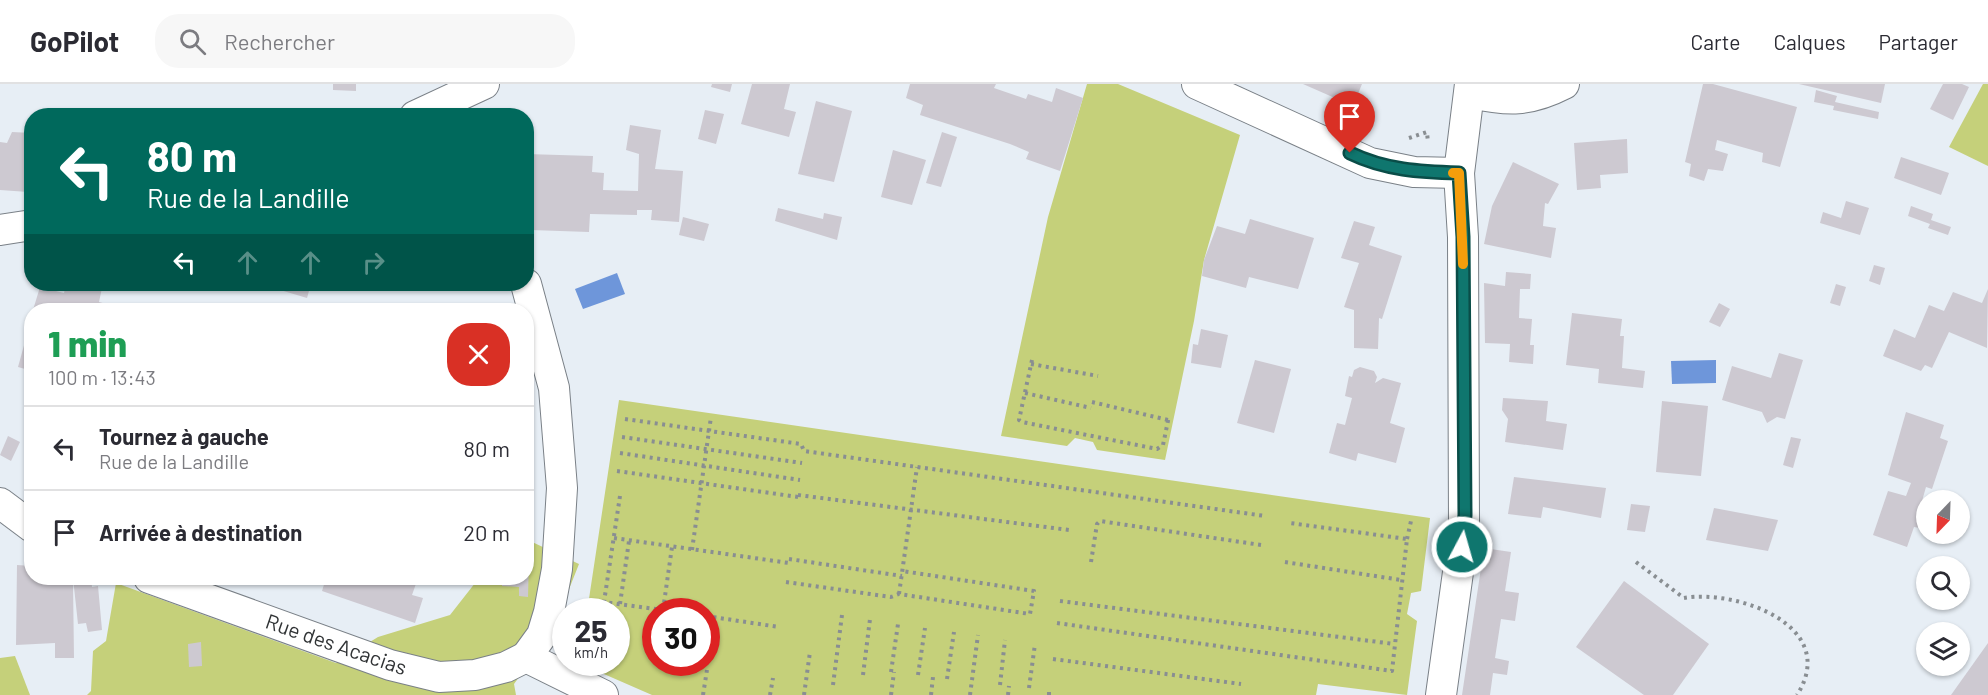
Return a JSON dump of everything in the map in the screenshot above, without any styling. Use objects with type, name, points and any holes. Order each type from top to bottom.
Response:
[{"type":"street","points":[[1197,84],[1371,163],[1414,172],[1459,173]]},
{"type":"street","points":[[1441,695],[1465,522],[1463,237],[1459,173],[1470,88],[1505,100],[1516,100],[1537,96],[1564,84]]},
{"type":"street","points":[[441,108],[470,99]]},
{"type":"street","points":[[0,230],[24,226]]},
{"type":"street","points":[[534,314],[554,388],[562,488],[557,569],[549,612],[542,635],[526,657],[603,695]]},
{"type":"street","points":[[0,503],[24,521]]},
{"type":"street","name":"Rue des Acacias","points":[[168,585],[380,662],[439,677],[475,675],[506,667],[526,657]]},
{"type":"path","points":[[1092,402],[1169,418],[1163,445],[1157,449],[1019,420],[1031,362],[1098,376]]},
{"type":"path","points":[[1025,393],[1091,408]]},
{"type":"path","points":[[692,550],[711,417]]},
{"type":"path","points":[[625,419],[801,444],[804,451],[1265,516]]},
{"type":"path","points":[[622,437],[802,463]]},
{"type":"path","points":[[620,453],[800,480]]},
{"type":"path","points":[[899,594],[917,467]]},
{"type":"path","points":[[617,471],[1069,530]]},
{"type":"path","points":[[605,598],[620,496]]},
{"type":"path","points":[[1091,562],[1098,521],[1261,546]]},
{"type":"path","points":[[1057,623],[1392,671],[1401,580],[1411,521]]},
{"type":"path","points":[[1290,523],[1407,539]]},
{"type":"path","points":[[614,538],[692,550],[1034,591],[1030,614],[899,594],[891,597],[786,582]]},
{"type":"path","points":[[622,598],[629,541]]},
{"type":"path","points":[[665,598],[672,547]]},
{"type":"path","points":[[1286,562],[1401,580]]},
{"type":"path","points":[[1636,562],[1684,598],[1715,595],[1738,599],[1767,610],[1789,626],[1801,641],[1806,656],[1806,671],[1797,695]]},
{"type":"path","points":[[1060,601],[1395,645]]},
{"type":"path","points":[[833,685],[842,615]]},
{"type":"path","points":[[720,618],[779,627]]},
{"type":"path","points":[[862,675],[870,620]]},
{"type":"path","points":[[891,695],[898,624]]},
{"type":"path","points":[[918,675],[925,627]]},
{"type":"path","points":[[947,679],[954,632]]},
{"type":"path","points":[[970,695],[978,635]]},
{"type":"path","points":[[1000,685],[1005,640]]},
{"type":"path","points":[[1029,688],[1035,644]]},
{"type":"path","points":[[804,695],[810,652]]},
{"type":"path","points":[[1053,659],[1241,684]]},
{"type":"path","points":[[703,695],[705,676]]},
{"type":"path","points":[[931,695],[933,676]]},
{"type":"path","points":[[770,695],[773,678]]},
{"type":"path","points":[[1008,695],[1009,686]]},
{"type":"green space","points":[[1087,84],[1118,84],[1240,135],[1204,260],[1194,321],[1165,460],[1097,450],[1093,442],[1075,438],[1067,446],[1001,436],[1048,217]]},
{"type":"green space","points":[[1983,84],[1988,84],[1988,166],[1949,147]]},
{"type":"green space","points":[[619,400],[1430,518],[1421,591],[1411,593],[1407,614],[1417,621],[1407,695],[1318,684],[1316,695],[652,695],[608,676],[630,676],[630,598],[589,598]]},
{"type":"green space","points":[[534,543],[579,564],[566,598],[552,598],[552,632],[514,684],[516,695],[87,695],[91,691],[93,651],[106,641],[116,585],[122,585],[336,663],[378,637],[450,615],[474,585],[534,585]]},
{"type":"green space","points":[[15,656],[30,695],[0,695],[0,658]]},
{"type":"water","points":[[617,273],[625,294],[583,309],[575,289]]},
{"type":"water","points":[[1716,360],[1716,383],[1672,384],[1671,361]]},
{"type":"building","points":[[333,84],[356,84],[356,91],[333,90]]},
{"type":"building","points":[[712,84],[732,84],[730,92],[711,87]]},
{"type":"building","points":[[752,84],[790,84],[784,109],[796,112],[789,137],[741,124]]},
{"type":"building","points":[[910,84],[996,84],[994,88],[1026,99],[1028,94],[1052,102],[1056,88],[1083,98],[1060,171],[1026,159],[1029,152],[1010,144],[920,115],[923,105],[906,98]]},
{"type":"building","points":[[1303,84],[1362,84],[1353,106]]},
{"type":"building","points":[[1703,84],[1713,84],[1797,107],[1780,167],[1762,162],[1763,153],[1717,140],[1715,150],[1728,154],[1723,171],[1708,169],[1704,181],[1689,176],[1691,164],[1685,162]]},
{"type":"building","points":[[1799,84],[1885,84],[1881,103]]},
{"type":"building","points":[[1943,84],[1962,84],[1969,87],[1953,120],[1930,109]]},
{"type":"building","points":[[1816,90],[1837,96],[1835,102],[1879,112],[1878,119],[1833,110],[1834,106],[1814,102]]},
{"type":"building","points":[[816,101],[852,111],[834,182],[798,174]]},
{"type":"building","points":[[705,110],[724,114],[716,144],[698,139]]},
{"type":"building","points":[[630,125],[661,130],[655,169],[683,171],[679,222],[651,220],[652,210],[637,210],[637,215],[590,214],[589,232],[534,230],[534,154],[593,156],[592,172],[604,173],[603,190],[638,191],[639,154],[626,150]]},
{"type":"building","points":[[12,132],[24,133],[24,192],[0,190],[0,142],[7,143]]},
{"type":"building","points":[[942,132],[957,137],[941,187],[926,183]]},
{"type":"building","points":[[1627,139],[1628,173],[1600,175],[1601,188],[1577,190],[1574,143]]},
{"type":"building","points":[[893,150],[926,160],[912,205],[881,197]]},
{"type":"building","points":[[1901,157],[1949,173],[1941,195],[1894,178]]},
{"type":"building","points":[[1513,162],[1559,184],[1548,204],[1545,203],[1543,226],[1556,228],[1551,258],[1484,244],[1492,206]]},
{"type":"building","points":[[1846,201],[1869,208],[1860,235],[1820,223],[1823,212],[1841,218]]},
{"type":"building","points":[[1911,206],[1933,214],[1931,220],[1951,227],[1948,235],[1928,228],[1930,224],[1908,216]]},
{"type":"building","points":[[778,208],[823,219],[824,213],[842,217],[837,240],[775,221]]},
{"type":"building","points":[[683,217],[709,224],[704,241],[679,235]]},
{"type":"building","points":[[1250,219],[1314,238],[1298,289],[1249,277],[1246,288],[1202,276],[1204,260],[1217,226],[1245,234]]},
{"type":"building","points":[[1354,221],[1375,227],[1369,245],[1402,256],[1382,319],[1379,318],[1378,349],[1354,348],[1354,310],[1344,307],[1359,263],[1341,258]]},
{"type":"building","points":[[1874,265],[1885,268],[1880,285],[1869,281]]},
{"type":"building","points":[[1506,272],[1531,274],[1530,289],[1520,289],[1519,318],[1532,319],[1530,345],[1534,345],[1533,364],[1509,362],[1510,344],[1485,343],[1484,283],[1505,286]]},
{"type":"building","points":[[1836,284],[1846,287],[1840,306],[1830,303]]},
{"type":"building","points":[[1988,289],[1987,348],[1949,332],[1932,368],[1925,365],[1921,371],[1883,356],[1894,329],[1915,338],[1929,305],[1944,311],[1953,292],[1982,303]]},
{"type":"building","points":[[39,291],[64,293],[64,291],[101,291],[99,302],[103,303],[35,303]]},
{"type":"building","points":[[284,291],[309,291],[307,298]]},
{"type":"building","points":[[1719,303],[1730,309],[1720,327],[1709,322]]},
{"type":"building","points":[[1572,313],[1622,319],[1620,336],[1624,336],[1622,368],[1645,371],[1643,388],[1598,383],[1599,369],[1566,365]]},
{"type":"building","points":[[1201,329],[1228,335],[1221,368],[1191,363],[1193,344],[1198,345]]},
{"type":"building","points":[[24,345],[24,369],[18,367]]},
{"type":"building","points":[[1779,353],[1803,360],[1785,419],[1777,417],[1767,423],[1762,412],[1722,400],[1732,366],[1771,378]]},
{"type":"building","points":[[1255,360],[1291,369],[1274,433],[1237,423]]},
{"type":"building","points":[[1360,367],[1374,371],[1377,377],[1375,383],[1383,378],[1401,383],[1390,423],[1405,428],[1396,463],[1358,453],[1356,461],[1329,453],[1337,423],[1345,425],[1352,398],[1345,396],[1349,376],[1352,377],[1354,370]]},
{"type":"building","points":[[1503,398],[1548,401],[1546,421],[1567,424],[1563,450],[1505,442],[1508,419],[1502,410]]},
{"type":"building","points":[[1662,401],[1708,406],[1701,476],[1656,472]]},
{"type":"building","points":[[1906,412],[1944,425],[1940,438],[1948,441],[1932,489],[1926,487],[1925,490],[1916,490],[1916,527],[1914,527],[1907,547],[1873,535],[1888,491],[1906,496],[1911,483],[1888,475]]},
{"type":"building","points":[[8,436],[20,442],[11,461],[0,455]]},
{"type":"building","points":[[1791,437],[1801,439],[1793,468],[1783,465]]},
{"type":"building","points":[[1514,477],[1606,488],[1601,518],[1543,507],[1541,518],[1508,514]]},
{"type":"building","points":[[1631,504],[1650,506],[1645,532],[1627,530]]},
{"type":"building","points":[[1714,508],[1778,520],[1768,551],[1706,540]]},
{"type":"building","points":[[1484,548],[1511,552],[1505,591],[1519,593],[1515,621],[1501,619],[1495,658],[1509,661],[1507,675],[1493,673],[1490,695],[1462,695]]},
{"type":"building","points":[[17,565],[24,565],[24,585],[73,585],[74,658],[55,658],[55,643],[16,645]]},
{"type":"building","points":[[1624,581],[1709,644],[1673,695],[1644,695],[1576,647]]},
{"type":"building","points":[[74,585],[98,586],[102,630],[88,632],[86,623],[78,624]]},
{"type":"building","points":[[324,585],[416,585],[412,595],[423,598],[415,623],[322,591]]},
{"type":"building","points":[[528,585],[528,597],[519,596],[519,587],[502,586]]},
{"type":"building","points":[[201,642],[202,666],[189,667],[188,644]]},
{"type":"building","points":[[1988,643],[1988,695],[1951,695],[1965,676],[1970,676],[1970,668]]},
{"type":"slow traffic","points":[[1453,173],[1459,173],[1463,264]]},
{"type":"route","points":[[1350,153],[1371,163],[1414,172],[1459,173],[1463,237],[1465,515],[1462,547]]}]
